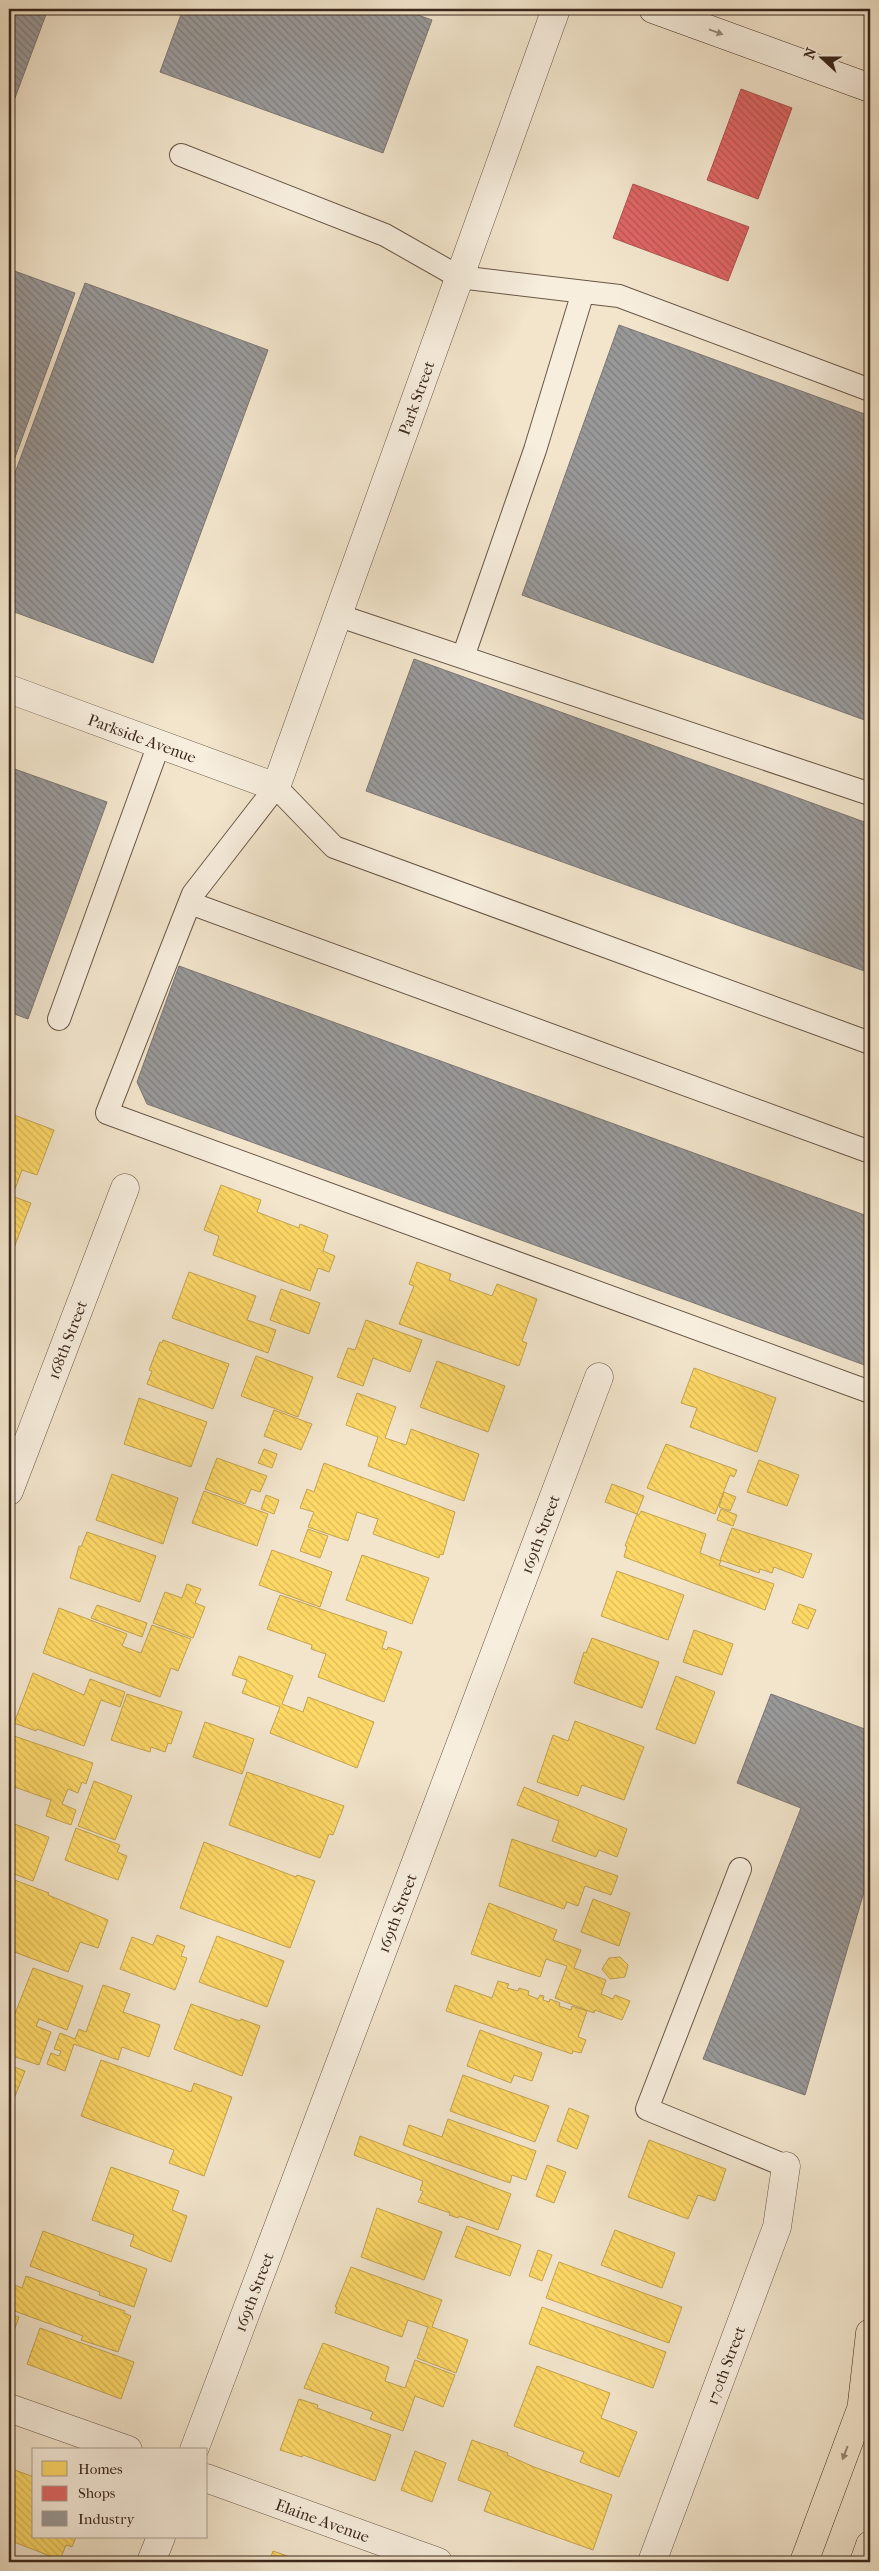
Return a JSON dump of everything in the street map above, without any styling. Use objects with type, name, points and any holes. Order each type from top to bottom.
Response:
[{"type":"highway","points":[[804,2562],[866,2396],[870,2333]]},
{"type":"highway","points":[[864,2562],[870,2545]]},
{"type":"street","name":"Park Street","points":[[276,787],[556,9]]},
{"type":"street","points":[[654,9],[870,88]]},
{"type":"street","name":"Parkside Avenue","points":[[9,689],[276,787]]},
{"type":"street","name":"168th Street","points":[[9,1491],[125,1188]]},
{"type":"street","name":"169th Street","points":[[195,2448],[599,1377]]},
{"type":"street","name":"170th Street","points":[[652,2562],[777,2227],[786,2166]]},
{"type":"street","points":[[9,2408],[122,2448]]},
{"type":"street","name":"Elaine Avenue","points":[[208,2479],[438,2562]]},
{"type":"street","points":[[151,2562],[161,2538]]},
{"type":"lane","points":[[181,155],[385,235],[459,277],[619,296],[870,390]]},
{"type":"lane","points":[[463,657],[534,450],[583,292]]},
{"type":"lane","points":[[337,615],[870,794]]},
{"type":"lane","points":[[59,1019],[159,744]]},
{"type":"lane","points":[[870,1043],[334,847],[276,787],[193,894],[107,1113],[870,1392]]},
{"type":"lane","points":[[190,903],[870,1152]]},
{"type":"lane","points":[[740,1869],[647,2109],[786,2166]]},
{"type":"building: Homes","points":[[14,1115],[54,1130],[37,1175],[22,1170],[15,1189],[9,1186],[9,1127]]},
{"type":"building: Homes","points":[[221,1185],[261,1200],[257,1212],[299,1228],[300,1224],[328,1235],[323,1251],[335,1256],[329,1272],[318,1268],[310,1291],[213,1255],[219,1236],[204,1230]]},
{"type":"building: Homes","points":[[9,1195],[31,1203],[12,1253],[9,1251]]},
{"type":"building: Homes","points":[[417,1262],[451,1274],[449,1280],[492,1296],[497,1284],[537,1299],[522,1341],[527,1343],[519,1366],[399,1324],[414,1286],[409,1284]]},
{"type":"building: Homes","points":[[189,1272],[256,1296],[247,1320],[276,1330],[268,1353],[172,1318]]},
{"type":"building: Homes","points":[[281,1289],[320,1303],[309,1334],[270,1320]]},
{"type":"building: Homes","points":[[366,1320],[422,1340],[410,1372],[373,1358],[363,1386],[337,1377],[348,1348],[355,1350]]},
{"type":"building: Homes","points":[[163,1340],[229,1364],[213,1409],[147,1384],[152,1371],[149,1370],[160,1342],[162,1343]]},
{"type":"building: Homes","points":[[256,1356],[313,1377],[298,1417],[241,1396]]},
{"type":"building: Homes","points":[[437,1361],[505,1386],[488,1432],[420,1407]]},
{"type":"building: Homes","points":[[694,1368],[776,1398],[757,1452],[690,1427],[697,1408],[681,1403]]},
{"type":"building: Homes","points":[[357,1393],[396,1407],[385,1438],[406,1445],[411,1429],[479,1454],[464,1501],[368,1466],[378,1437],[346,1425]]},
{"type":"building: Homes","points":[[139,1398],[207,1422],[191,1467],[124,1444]]},
{"type":"building: Homes","points":[[274,1410],[312,1424],[301,1450],[264,1436]]},
{"type":"building: Homes","points":[[666,1444],[737,1470],[734,1477],[730,1475],[715,1514],[647,1488]]},
{"type":"building: Homes","points":[[264,1449],[277,1454],[272,1468],[258,1463]]},
{"type":"building: Homes","points":[[217,1458],[267,1476],[260,1492],[251,1489],[245,1504],[205,1489]]},
{"type":"building: Homes","points":[[759,1460],[799,1475],[787,1506],[747,1492]]},
{"type":"building: Homes","points":[[324,1463],[455,1512],[443,1555],[440,1554],[439,1558],[373,1534],[378,1519],[357,1512],[348,1541],[308,1527],[314,1512],[300,1508],[307,1489],[314,1492]]},
{"type":"building: Homes","points":[[112,1474],[178,1498],[163,1544],[96,1520]]},
{"type":"building: Homes","points":[[612,1484],[644,1496],[637,1514],[605,1502]]},
{"type":"building: Homes","points":[[204,1491],[268,1514],[257,1546],[192,1523]]},
{"type":"building: Homes","points":[[724,1492],[736,1497],[730,1511],[719,1507]]},
{"type":"building: Homes","points":[[266,1495],[279,1500],[274,1514],[261,1509]]},
{"type":"building: Homes","points":[[721,1509],[737,1515],[733,1526],[717,1520]]},
{"type":"building: Homes","points":[[641,1511],[706,1534],[700,1553],[721,1561],[719,1565],[774,1584],[765,1610],[624,1557],[627,1546],[625,1546],[637,1514],[639,1515]]},
{"type":"building: Homes","points":[[732,1528],[812,1554],[803,1578],[774,1567],[772,1573],[760,1569],[759,1573],[720,1560]]},
{"type":"building: Homes","points":[[308,1529],[328,1536],[320,1558],[300,1551]]},
{"type":"building: Homes","points":[[87,1532],[156,1556],[140,1602],[70,1578],[79,1546],[81,1547]]},
{"type":"building: Homes","points":[[272,1550],[332,1572],[320,1607],[259,1585]]},
{"type":"building: Homes","points":[[362,1555],[429,1578],[412,1624],[346,1600]]},
{"type":"building: Homes","points":[[617,1571],[684,1595],[668,1640],[601,1616]]},
{"type":"building: Homes","points":[[187,1584],[201,1589],[195,1603],[205,1607],[193,1638],[153,1623],[165,1592],[182,1598]]},
{"type":"building: Homes","points":[[280,1595],[387,1632],[382,1648],[387,1650],[388,1647],[402,1652],[384,1702],[318,1677],[326,1654],[311,1649],[312,1645],[267,1629]]},
{"type":"building: Homes","points":[[799,1604],[816,1610],[808,1629],[792,1623]]},
{"type":"building: Homes","points":[[97,1605],[147,1623],[142,1637],[91,1618]]},
{"type":"building: Homes","points":[[59,1608],[127,1634],[122,1646],[141,1653],[152,1625],[191,1639],[178,1671],[171,1668],[160,1697],[43,1653]]},
{"type":"building: Homes","points":[[694,1630],[733,1644],[722,1675],[683,1662]]},
{"type":"building: Homes","points":[[592,1638],[659,1662],[642,1708],[574,1683],[584,1652],[586,1653]]},
{"type":"building: Homes","points":[[239,1656],[293,1676],[282,1704],[303,1712],[308,1697],[374,1722],[357,1768],[270,1733],[280,1707],[242,1693],[247,1680],[232,1675]]},
{"type":"building: Homes","points":[[33,1673],[84,1695],[90,1679],[125,1692],[120,1707],[101,1700],[84,1746],[14,1723]]},
{"type":"building: Homes","points":[[676,1676],[715,1692],[695,1744],[656,1729]]},
{"type":"building: Homes","points":[[127,1694],[182,1712],[171,1744],[168,1743],[165,1752],[151,1747],[150,1752],[111,1740]]},
{"type":"building: Homes","points":[[575,1721],[644,1747],[624,1800],[582,1785],[578,1796],[537,1782],[553,1735],[568,1741]]},
{"type":"building: Homes","points":[[205,1722],[254,1739],[242,1774],[193,1757]]},
{"type":"building: Homes","points":[[11,1735],[93,1763],[86,1784],[82,1782],[78,1793],[68,1789],[62,1804],[76,1810],[71,1825],[46,1816],[51,1800],[9,1785],[9,1743]]},
{"type":"building: Homes","points":[[247,1772],[344,1806],[333,1835],[329,1834],[320,1858],[229,1825]]},
{"type":"building: Homes","points":[[94,1781],[132,1796],[115,1840],[78,1826]]},
{"type":"building: Homes","points":[[524,1787],[627,1829],[617,1857],[599,1850],[596,1857],[552,1841],[559,1821],[517,1805]]},
{"type":"building: Homes","points":[[9,1822],[49,1837],[33,1881],[9,1872]]},
{"type":"building: Homes","points":[[76,1828],[120,1845],[117,1852],[127,1856],[118,1880],[65,1860]]},
{"type":"building: Homes","points":[[512,1839],[618,1876],[611,1895],[585,1886],[578,1906],[567,1902],[564,1909],[499,1886]]},
{"type":"building: Homes","points":[[204,1842],[296,1877],[297,1875],[315,1881],[290,1948],[180,1908]]},
{"type":"building: Homes","points":[[9,1878],[49,1893],[48,1895],[108,1920],[98,1948],[80,1942],[68,1972],[9,1950]]},
{"type":"building: Homes","points":[[593,1899],[630,1913],[619,1946],[581,1932]]},
{"type":"building: Homes","points":[[489,1903],[557,1930],[553,1940],[581,1950],[574,1968],[606,1980],[601,1994],[613,1999],[615,1995],[630,2001],[622,2020],[595,2010],[594,2013],[555,1998],[567,1966],[546,1959],[540,1977],[471,1954]]},
{"type":"building: Homes","points":[[157,1935],[185,1946],[181,1956],[187,1958],[175,1990],[120,1969],[132,1937],[153,1945]]},
{"type":"building: Homes","points":[[217,1936],[284,1961],[267,2007],[199,1982]]},
{"type":"building: Homes","points":[[620,1957],[628,1965],[625,1977],[610,1979],[602,1969],[609,1958]]},
{"type":"building: Homes","points":[[33,1968],[83,1986],[67,2030],[39,2019],[36,2026],[51,2032],[39,2065],[9,2055],[9,2014],[14,2016]]},
{"type":"building: Homes","points":[[498,1981],[509,1984],[507,1988],[518,1991],[519,1988],[529,1991],[528,1995],[538,1999],[540,1995],[544,1996],[543,2000],[549,2002],[550,1999],[560,2003],[559,2006],[571,2010],[572,2006],[587,2011],[578,2037],[586,2040],[581,2053],[573,2051],[572,2054],[446,2011],[455,1985],[492,1998]]},
{"type":"building: Homes","points":[[103,1985],[130,1994],[123,2012],[160,2025],[149,2057],[122,2047],[118,2060],[74,2044],[65,2071],[47,2064],[51,2053],[59,2056],[61,2051],[54,2049],[60,2033],[75,2039],[79,2029],[86,2032]]},
{"type":"building: Homes","points":[[191,2004],[260,2026],[242,2076],[174,2049]]},
{"type":"building: Homes","points":[[480,2030],[542,2053],[532,2081],[514,2075],[511,2083],[467,2066]]},
{"type":"building: Homes","points":[[101,2060],[191,2092],[194,2083],[232,2097],[204,2176],[169,2163],[174,2150],[81,2116]]},
{"type":"building: Homes","points":[[9,2065],[25,2071],[10,2109],[9,2108]]},
{"type":"building: Homes","points":[[463,2075],[549,2106],[535,2142],[450,2111]]},
{"type":"building: Homes","points":[[569,2108],[589,2116],[577,2149],[557,2141]]},
{"type":"building: Homes","points":[[448,2119],[536,2151],[526,2180],[512,2175],[510,2183],[403,2145],[409,2125],[442,2137]]},
{"type":"building: Homes","points":[[360,2136],[511,2194],[498,2230],[459,2216],[458,2218],[449,2215],[450,2213],[418,2202],[423,2191],[420,2190],[423,2181],[354,2155]]},
{"type":"building: Homes","points":[[649,2140],[726,2169],[715,2201],[698,2195],[688,2219],[628,2197]]},
{"type":"building: Homes","points":[[547,2165],[566,2172],[554,2203],[536,2196]]},
{"type":"building: Homes","points":[[111,2167],[179,2191],[172,2210],[187,2216],[171,2262],[130,2246],[134,2235],[92,2220]]},
{"type":"building: Homes","points":[[377,2208],[442,2232],[424,2280],[361,2257]]},
{"type":"building: Homes","points":[[467,2226],[521,2245],[510,2276],[455,2257]]},
{"type":"building: Homes","points":[[615,2230],[675,2253],[662,2288],[601,2265]]},
{"type":"building: Homes","points":[[43,2231],[147,2269],[134,2307],[99,2295],[100,2292],[30,2266]]},
{"type":"building: Homes","points":[[538,2250],[552,2255],[542,2281],[529,2276]]},
{"type":"building: Homes","points":[[559,2262],[682,2307],[669,2343],[546,2298]]},
{"type":"building: Homes","points":[[351,2267],[442,2300],[432,2327],[468,2340],[456,2373],[417,2358],[428,2327],[408,2320],[402,2337],[335,2313],[337,2307],[335,2307]]},
{"type":"building: Homes","points":[[26,2276],[125,2311],[124,2313],[131,2316],[118,2352],[81,2340],[83,2336],[9,2309],[9,2283],[22,2288]]},
{"type":"building: Homes","points":[[542,2307],[666,2352],[653,2388],[529,2344]]},
{"type":"building: Homes","points":[[9,2314],[19,2317],[9,2345]]},
{"type":"building: Homes","points":[[40,2328],[134,2362],[121,2399],[27,2364]]},
{"type":"building: Homes","points":[[323,2343],[389,2367],[385,2381],[405,2388],[415,2360],[455,2375],[443,2407],[415,2396],[403,2431],[370,2419],[373,2412],[304,2388]]},
{"type":"building: Homes","points":[[537,2366],[610,2393],[601,2418],[637,2432],[619,2477],[580,2462],[584,2452],[514,2426]]},
{"type":"building: Homes","points":[[299,2399],[318,2405],[317,2408],[391,2435],[375,2481],[303,2455],[302,2457],[280,2450]]},
{"type":"building: Homes","points":[[472,2440],[508,2453],[507,2455],[534,2467],[612,2495],[593,2550],[484,2511],[491,2492],[458,2480]]},
{"type":"building: Homes","points":[[415,2451],[446,2463],[432,2502],[401,2490]]},
{"type":"building: Homes","points":[[9,2468],[32,2476],[32,2538],[76,2538],[72,2547],[66,2545],[60,2560],[9,2540]]},
{"type":"building: Homes","points":[[273,2551],[304,2562],[269,2562]]},
{"type":"building: Homes","points":[[9,2554],[32,2562],[9,2562]]},
{"type":"building: Shops","points":[[741,89],[792,108],[758,199],[707,180]]},
{"type":"building: Shops","points":[[633,184],[749,227],[728,281],[613,238]]},
{"type":"building: Industry","points":[[9,9],[48,9],[9,114]]},
{"type":"building: Industry","points":[[183,9],[401,9],[432,20],[383,153],[160,72]]},
{"type":"building: Industry","points":[[9,269],[75,293],[9,474]]},
{"type":"building: Industry","points":[[85,283],[268,350],[153,663],[9,610],[9,489]]},
{"type":"building: Industry","points":[[619,325],[870,416],[870,722],[522,595]]},
{"type":"building: Industry","points":[[414,659],[870,824],[870,973],[366,791]]},
{"type":"building: Industry","points":[[9,767],[107,802],[28,1019],[9,1012]]},
{"type":"building: Industry","points":[[179,966],[870,1217],[870,1367],[147,1104],[137,1082]]},
{"type":"building: Industry","points":[[771,1694],[870,1731],[870,1871],[805,2095],[703,2059],[801,1808],[737,1783]]}]
